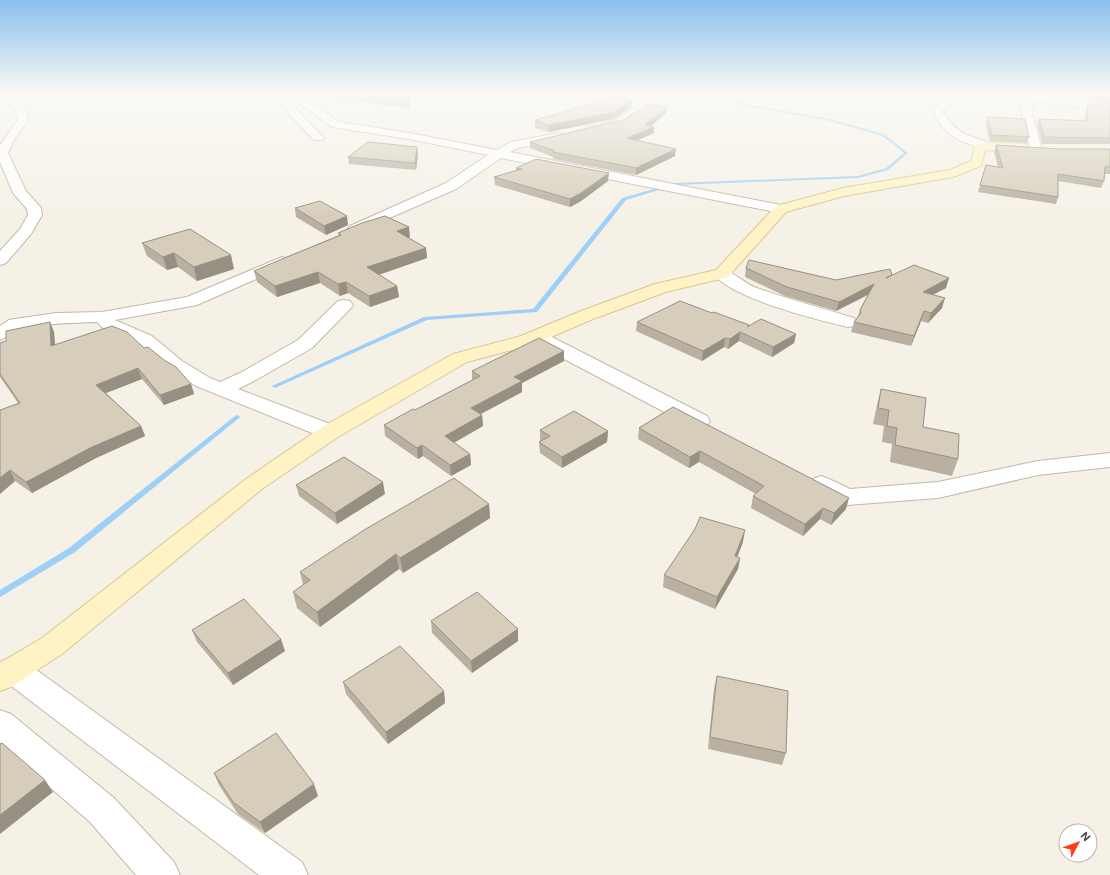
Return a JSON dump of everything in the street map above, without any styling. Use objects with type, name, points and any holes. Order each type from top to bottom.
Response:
[{"type":"street","points":[[0,260],[26,231],[34,215],[34,208],[20,192],[2,153],[12,135]]},
{"type":"street","points":[[315,135],[318,138]]},
{"type":"street","points":[[401,135],[781,209],[843,192],[953,173],[977,162],[980,149],[986,146]]},
{"type":"street","points":[[343,235],[451,186],[498,154],[515,145],[562,135]]},
{"type":"street","points":[[955,135],[986,146],[1051,150]]},
{"type":"street","points":[[1032,135],[1036,149]]},
{"type":"street","points":[[289,875],[6,674],[52,646],[254,484],[330,432],[460,358],[536,337],[587,315],[661,288],[722,274],[781,209]]},
{"type":"street","points":[[0,334],[7,319],[102,317],[191,301],[293,258]]},
{"type":"street","points":[[722,274],[740,287],[773,300],[848,322]]},
{"type":"street","points":[[220,389],[247,377],[305,344],[344,305]]},
{"type":"street","points":[[102,317],[109,324],[145,340],[175,365],[203,382],[330,432]]},
{"type":"street","points":[[536,337],[720,432]]},
{"type":"street","points":[[804,475],[847,497],[938,490],[1038,468],[1110,460]]},
{"type":"street","points":[[0,724],[102,810],[161,875]]},
{"type":"building","points":[[560,135],[635,135],[627,138],[676,149],[636,168],[553,152],[555,151],[530,142]]},
{"type":"building","points":[[992,135],[1029,135],[1029,137]]},
{"type":"building","points":[[1043,135],[1110,135],[1110,138],[1044,137]]},
{"type":"building","points":[[368,142],[417,147],[415,163],[348,157]]},
{"type":"building","points":[[996,145],[1061,149],[1110,149],[1110,167],[1105,167],[1104,181],[1058,174],[1058,197],[980,185],[986,165],[1003,168]]},
{"type":"building","points":[[536,159],[609,173],[570,199],[494,177],[522,169],[516,168]]},
{"type":"building","points":[[320,201],[347,216],[324,226],[295,208]]},
{"type":"building","points":[[385,216],[409,227],[397,231],[426,248],[367,267],[397,286],[369,296],[346,282],[338,284],[318,272],[275,286],[254,271],[341,235],[338,233],[362,223]]},
{"type":"building","points":[[190,229],[231,255],[194,267],[174,253],[163,257],[142,243]]},
{"type":"building","points":[[749,260],[836,280],[890,269],[892,275],[886,278],[914,265],[949,278],[923,292],[945,298],[931,313],[924,311],[914,336],[854,322],[861,313],[860,310],[874,284],[839,302],[787,287],[746,268]]},
{"type":"building","points":[[680,301],[749,325],[747,327],[761,319],[796,334],[773,347],[740,332],[730,339],[725,338],[703,351],[637,322]]},
{"type":"building","points":[[50,322],[51,346],[112,326],[127,332],[144,348],[148,347],[164,360],[176,367],[191,384],[160,395],[138,368],[96,385],[141,426],[92,447],[26,482],[10,470],[0,478],[0,410],[20,403],[0,374],[0,343],[6,341],[6,331]]},
{"type":"building","points":[[539,338],[564,351],[514,377],[522,381],[471,408],[482,415],[445,436],[470,454],[450,465],[422,445],[417,448],[384,425],[480,376],[472,371]]},
{"type":"building","points":[[881,389],[926,398],[923,427],[959,434],[958,459],[895,445],[897,428],[887,426],[889,410],[878,408]]},
{"type":"building","points":[[673,407],[849,498],[834,513],[823,508],[805,524],[753,496],[764,486],[700,451],[690,457],[639,428]]},
{"type":"building","points":[[574,411],[608,431],[562,457],[539,442],[550,436],[540,430]]},
{"type":"building","points":[[344,457],[383,482],[335,513],[296,485]]},
{"type":"building","points":[[454,478],[489,504],[400,558],[396,554],[317,612],[293,592],[310,580],[300,572],[364,530]]},
{"type":"building","points":[[700,517],[745,530],[735,556],[740,558],[717,597],[664,575],[695,529]]},
{"type":"building","points":[[477,592],[518,629],[471,661],[431,621]]},
{"type":"building","points":[[244,599],[281,639],[228,673],[192,630]]},
{"type":"building","points":[[400,646],[444,691],[386,732],[343,682]]},
{"type":"building","points":[[717,676],[788,691],[786,753],[710,737]]},
{"type":"building","points":[[276,733],[314,784],[260,822],[233,802],[214,773]]},
{"type":"building","points":[[2,743],[45,780],[0,815],[0,744]]},
{"type":"waterway","points":[[275,386],[426,318],[535,311],[624,199],[675,184],[858,177],[887,169],[906,153],[882,135]]},
{"type":"waterway","points":[[0,594],[72,550],[237,417]]}]
